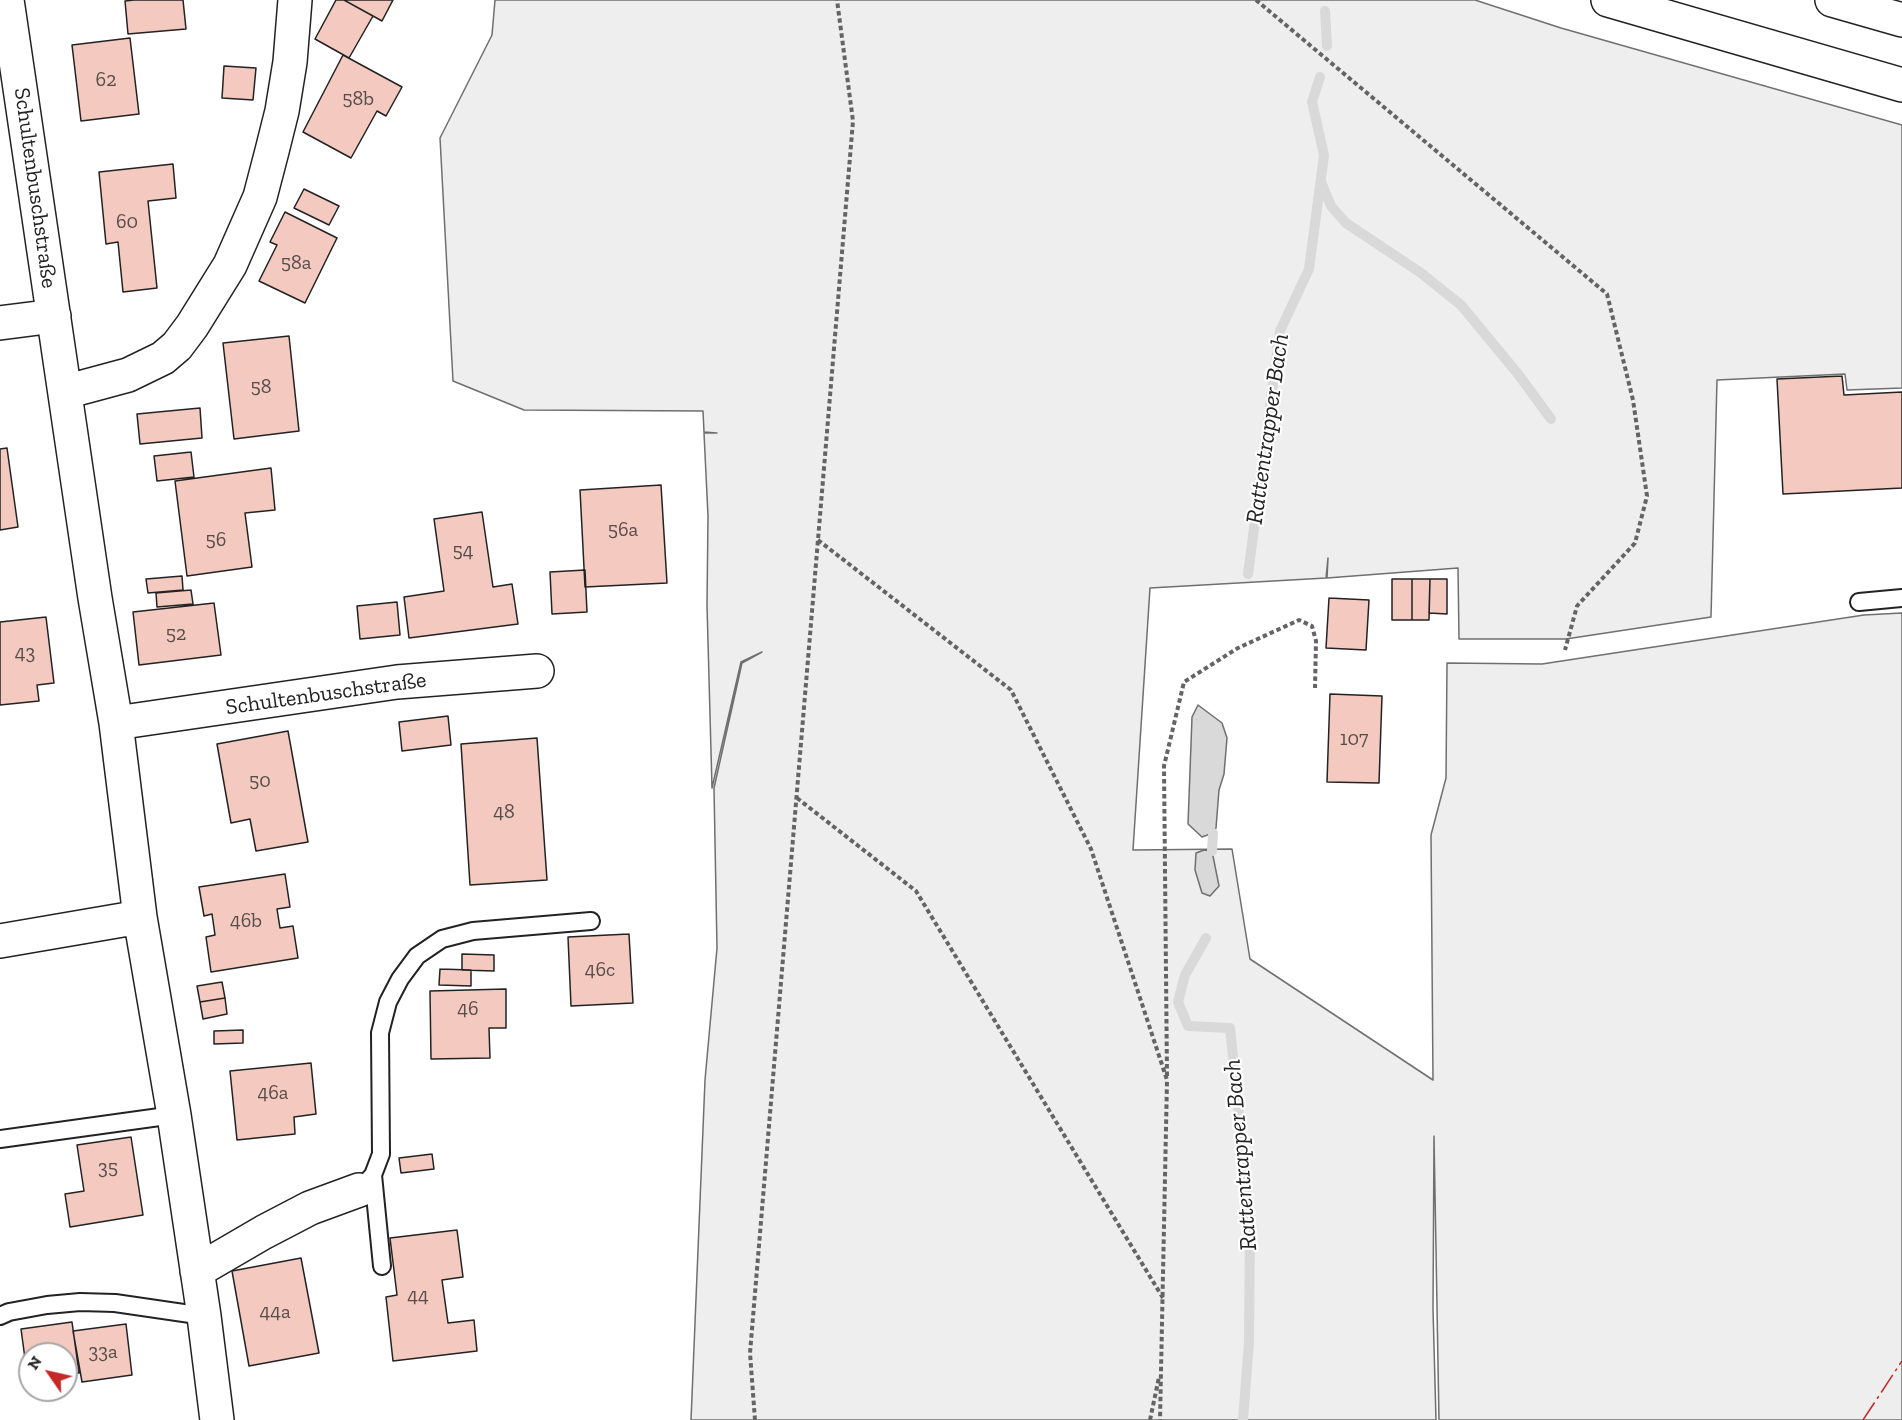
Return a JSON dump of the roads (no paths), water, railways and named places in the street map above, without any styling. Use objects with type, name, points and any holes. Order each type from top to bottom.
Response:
[{"type":"main road","name":"Schultenbuschstraße","points":[[7,0],[8,62],[54,316],[95,598],[116,723],[140,917],[174,1115],[217,1420]]},
{"type":"main road","points":[[65,392],[128,375],[163,358],[192,326],[231,265],[260,197],[274,141],[290,62],[295,0]]},
{"type":"main road","points":[[1608,0],[1902,85]]},
{"type":"main road","points":[[1832,0],[1902,20]]},
{"type":"main road","name":"Schultenbuschstraße","points":[[0,323],[54,316]]},
{"type":"main road","name":"Schultenbuschstraße","points":[[116,723],[397,682],[537,671]]},
{"type":"main road","points":[[0,941],[140,917]]},
{"type":"main road","points":[[197,1271],[264,1232],[366,1182]]},
{"type":"lane","points":[[1859,602],[1902,598]]},
{"type":"lane","points":[[382,1266],[366,1182],[381,1154],[380,1033],[388,1002],[400,979],[417,956],[442,939],[473,931],[591,921]]},
{"type":"lane","points":[[0,1139],[174,1115]]},
{"type":"lane","points":[[0,1316],[9,1312],[47,1305],[80,1302],[115,1303],[204,1316]]},
{"type":"waterway","name":"Rattentrapper Bach","points":[[1325,11],[1327,46]]},
{"type":"waterway","name":"Rattentrapper Bach","points":[[1248,574],[1280,331],[1309,269],[1324,155],[1312,102],[1320,77]]},
{"type":"waterway","points":[[1321,182],[1331,206],[1346,223],[1421,273],[1461,305],[1518,374],[1551,419]]},
{"type":"waterway","name":"Rattentrapper Bach","points":[[1212,851],[1213,833]]},
{"type":"waterway","name":"Rattentrapper Bach","points":[[1206,938],[1185,975],[1178,1002],[1188,1026],[1230,1028],[1250,1222],[1249,1342],[1243,1420]]}]
